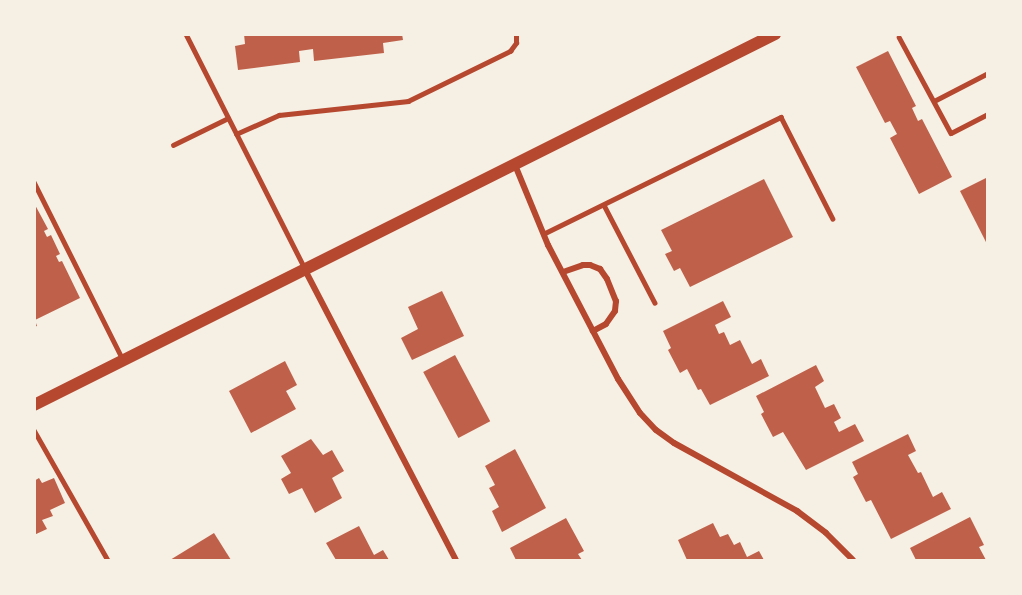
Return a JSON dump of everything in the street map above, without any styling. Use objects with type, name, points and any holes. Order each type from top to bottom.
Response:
[{"type":"main road","points":[[34,405],[776,34]]},
{"type":"street","points":[[515,165],[543,234],[618,379],[640,413],[656,430],[674,443],[797,511],[826,533],[853,561]]},
{"type":"street","points":[[563,272],[574,267],[590,265],[600,269],[608,279],[616,301],[615,311],[606,324],[593,331]]},
{"type":"street","points":[[305,270],[456,561]]},
{"type":"lane","points":[[186,34],[305,270]]},
{"type":"lane","points":[[236,134],[279,115],[408,101],[510,51],[516,43],[516,34]]},
{"type":"lane","points":[[900,37],[951,133],[987,114]]},
{"type":"lane","points":[[934,101],[987,73]]},
{"type":"lane","points":[[543,234],[781,117],[833,219]]},
{"type":"lane","points":[[173,145],[228,118]]},
{"type":"lane","points":[[34,182],[123,361]]},
{"type":"lane","points":[[604,205],[655,303]]},
{"type":"lane","points":[[34,430],[108,561]]},
{"type":"building","points":[[244,34],[402,34],[403,40],[383,43],[384,53],[314,61],[313,49],[299,51],[300,62],[238,70],[235,46],[245,44]]},
{"type":"building","points":[[888,51],[916,106],[912,108],[918,121],[922,119],[952,177],[919,194],[890,138],[897,134],[890,121],[885,123],[856,67]]},
{"type":"building","points":[[988,177],[988,246],[960,191]]},
{"type":"building","points":[[764,179],[793,237],[690,287],[680,268],[674,271],[665,254],[672,251],[661,230]]},
{"type":"building","points":[[34,203],[48,229],[44,231],[47,237],[51,235],[60,254],[56,256],[59,262],[62,261],[80,298],[35,320],[37,326],[34,327]]},
{"type":"building","points":[[442,291],[464,336],[412,360],[401,338],[418,329],[408,307]]},
{"type":"building","points":[[723,301],[731,317],[715,325],[719,334],[724,332],[730,345],[740,340],[752,364],[761,359],[769,376],[710,405],[701,389],[698,390],[687,369],[680,373],[668,350],[671,348],[663,331]]},
{"type":"building","points":[[455,355],[490,421],[458,438],[423,372]]},
{"type":"building","points":[[285,361],[297,385],[286,391],[296,409],[251,433],[229,391]]},
{"type":"building","points":[[816,365],[824,381],[815,387],[825,408],[834,404],[841,418],[834,422],[839,432],[855,424],[864,441],[806,470],[783,432],[773,437],[761,414],[764,412],[756,396]]},
{"type":"building","points":[[908,434],[916,451],[908,455],[918,473],[921,472],[933,497],[942,492],[951,509],[891,539],[871,500],[866,502],[853,477],[858,474],[852,462]]},
{"type":"building","points":[[311,439],[323,455],[332,450],[344,471],[332,478],[342,498],[315,513],[302,488],[289,494],[281,479],[291,473],[281,456]]},
{"type":"building","points":[[515,449],[546,508],[502,532],[492,511],[499,507],[489,488],[495,485],[485,466]]},
{"type":"building","points":[[39,478],[42,483],[54,478],[65,503],[50,510],[53,516],[42,520],[47,529],[34,535],[34,481]]},
{"type":"building","points":[[970,517],[984,545],[979,547],[986,560],[916,560],[910,548]]},
{"type":"building","points":[[566,518],[584,551],[578,554],[582,560],[516,560],[510,548]]},
{"type":"building","points":[[713,523],[720,537],[728,534],[734,545],[740,542],[747,557],[759,551],[764,560],[687,560],[678,540]]},
{"type":"building","points":[[359,526],[374,555],[383,550],[389,560],[336,560],[326,543]]},
{"type":"building","points":[[214,533],[231,560],[170,560]]}]
